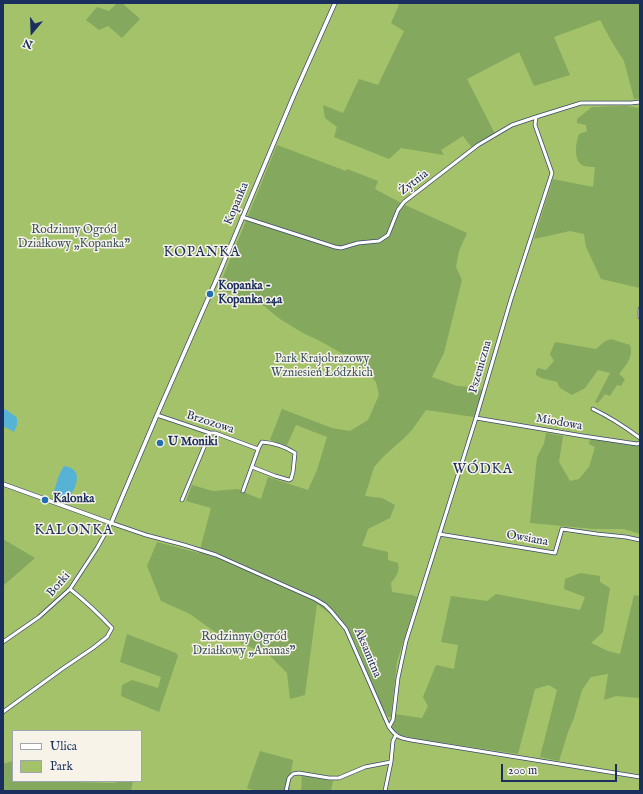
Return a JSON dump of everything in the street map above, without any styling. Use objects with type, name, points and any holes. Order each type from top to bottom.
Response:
[{"type":"street","name":"Kopanka","points":[[111,523],[156,415],[218,276],[291,101],[335,3]]},
{"type":"street","points":[[536,117],[581,103],[640,102]]},
{"type":"street","name":"Żytnia","points":[[242,217],[335,247],[342,248],[358,243],[379,241],[388,235],[398,210],[404,202],[478,145],[512,125],[536,117]]},
{"type":"street","name":"Pszeniczna","points":[[389,727],[393,720],[398,678],[405,647],[511,299],[552,173],[535,125],[536,117]]},
{"type":"street","points":[[640,309],[640,317]]},
{"type":"street","points":[[593,409],[617,421],[640,438]]},
{"type":"street","name":"Brzozowa","points":[[156,415],[210,433],[215,433],[258,449]]},
{"type":"street","name":"Miodowa","points":[[476,418],[591,437],[637,444],[640,443]]},
{"type":"street","points":[[182,500],[210,433]]},
{"type":"street","points":[[243,491],[258,449],[262,442],[295,453],[292,478],[289,480],[252,467]]},
{"type":"street","name":"Aksamitna","points":[[3,484],[146,535],[216,555],[325,605],[346,629],[389,727],[396,735]]},
{"type":"street","name":"Borki","points":[[3,642],[48,609],[70,589],[97,548],[111,523]]},
{"type":"street","name":"Owsiana","points":[[439,534],[555,553],[562,529],[640,540]]},
{"type":"street","points":[[3,712],[93,648],[107,637],[112,628],[70,589]]},
{"type":"street","points":[[385,791],[391,762],[393,740],[396,735],[400,738],[411,740],[640,777]]},
{"type":"street","points":[[286,791],[290,776],[296,773],[339,778],[365,767],[391,762]]},
{"type":"green space","name":"Park Krajobrazowy Wzniesień Łódzkich","points":[[3,3],[640,3],[640,791],[3,791]]},
{"type":"green space","points":[[117,3],[122,3],[140,19],[122,38],[108,26],[99,30],[86,20],[97,7],[109,11]]},
{"type":"green space","points":[[396,3],[640,3],[640,99],[634,99],[624,61],[600,20],[554,37],[570,75],[534,86],[519,52],[467,79],[495,134],[472,148],[463,136],[441,150],[444,155],[401,148],[389,159],[334,137],[337,127],[325,118],[323,105],[343,113],[359,79],[378,85],[404,31],[391,23],[399,5]]},
{"type":"green space","points":[[626,106],[640,108],[640,288],[601,279],[586,247],[584,234],[570,231],[534,239],[553,179],[593,187],[595,167],[587,167],[582,165],[577,159],[576,155],[576,146],[579,134],[587,131],[586,125],[577,123],[577,119],[592,107]]},
{"type":"green space","points":[[277,145],[346,171],[347,169],[378,181],[375,189],[405,205],[467,233],[459,251],[456,267],[462,280],[444,353],[432,377],[457,386],[483,390],[474,417],[426,410],[412,430],[374,467],[365,496],[382,498],[395,505],[390,518],[368,529],[362,546],[388,552],[388,560],[398,563],[398,571],[391,583],[392,592],[417,597],[397,662],[391,717],[388,717],[380,702],[356,644],[347,627],[317,604],[305,695],[290,699],[287,673],[269,655],[215,632],[190,614],[161,601],[147,566],[157,542],[199,553],[211,508],[186,501],[192,485],[213,491],[238,489],[261,499],[268,477],[308,490],[317,470],[327,437],[296,425],[286,447],[270,440],[282,409],[332,428],[350,431],[368,420],[379,395],[376,382],[357,362],[303,333],[280,319],[264,306],[218,289]]},
{"type":"green space","points":[[611,339],[630,345],[631,353],[629,361],[619,374],[625,379],[621,386],[617,385],[610,396],[605,394],[598,403],[595,402],[610,373],[598,370],[585,388],[572,395],[560,388],[557,382],[541,378],[536,375],[538,368],[546,370],[554,361],[550,354],[555,342],[596,349],[604,342]]},
{"type":"green space","points":[[546,433],[563,436],[559,462],[570,481],[579,479],[589,467],[595,447],[589,444],[590,439],[640,444],[640,534],[624,529],[594,529],[530,523],[537,457],[544,444]]},
{"type":"green space","points":[[3,539],[35,558],[3,586]]},
{"type":"green space","points":[[580,573],[600,576],[600,582],[610,588],[603,632],[591,643],[608,651],[620,654],[634,595],[640,596],[640,698],[616,696],[604,700],[608,674],[591,677],[582,690],[559,761],[540,757],[557,690],[549,685],[535,689],[518,754],[424,740],[399,735],[393,731],[392,727],[395,714],[422,718],[428,706],[423,697],[436,665],[454,669],[458,645],[441,642],[451,596],[487,601],[496,594],[580,610],[585,597],[564,589],[565,579]]},
{"type":"green space","points":[[127,634],[176,653],[178,656],[159,712],[121,696],[122,685],[132,680],[158,688],[161,677],[120,662]]},
{"type":"green space","points":[[260,751],[293,760],[290,791],[256,791],[247,788]]},
{"type":"green space","points":[[12,761],[12,782],[133,782],[131,791],[3,791],[3,764]]},
{"type":"green space","points":[[302,775],[333,781],[331,791],[301,791]]},
{"type":"water","points":[[5,409],[17,418],[17,425],[14,432],[3,426],[3,411]]},
{"type":"water","points":[[64,466],[71,468],[77,475],[76,485],[68,499],[60,496],[54,491],[59,475]]},
{"type":"place","name":"Kopanka - Kopanka 24a","points":[[210,294]]},
{"type":"place","name":"U Moniki","points":[[160,443]]},
{"type":"place","name":"Kalonka","points":[[45,500]]},
{"type":"district","name":"KOPANKA","points":[[202,253]]},
{"type":"district","name":"WÓDKA","points":[[483,470]]},
{"type":"district","name":"KALONKA","points":[[74,531]]},
{"type":"park label","name":"Rodzinny Ogród Działkowy „Kopanka”","points":[[74,238]]},
{"type":"park label","name":"Rodzinny Ogród Działkowy „Ananas”","points":[[244,645]]}]
